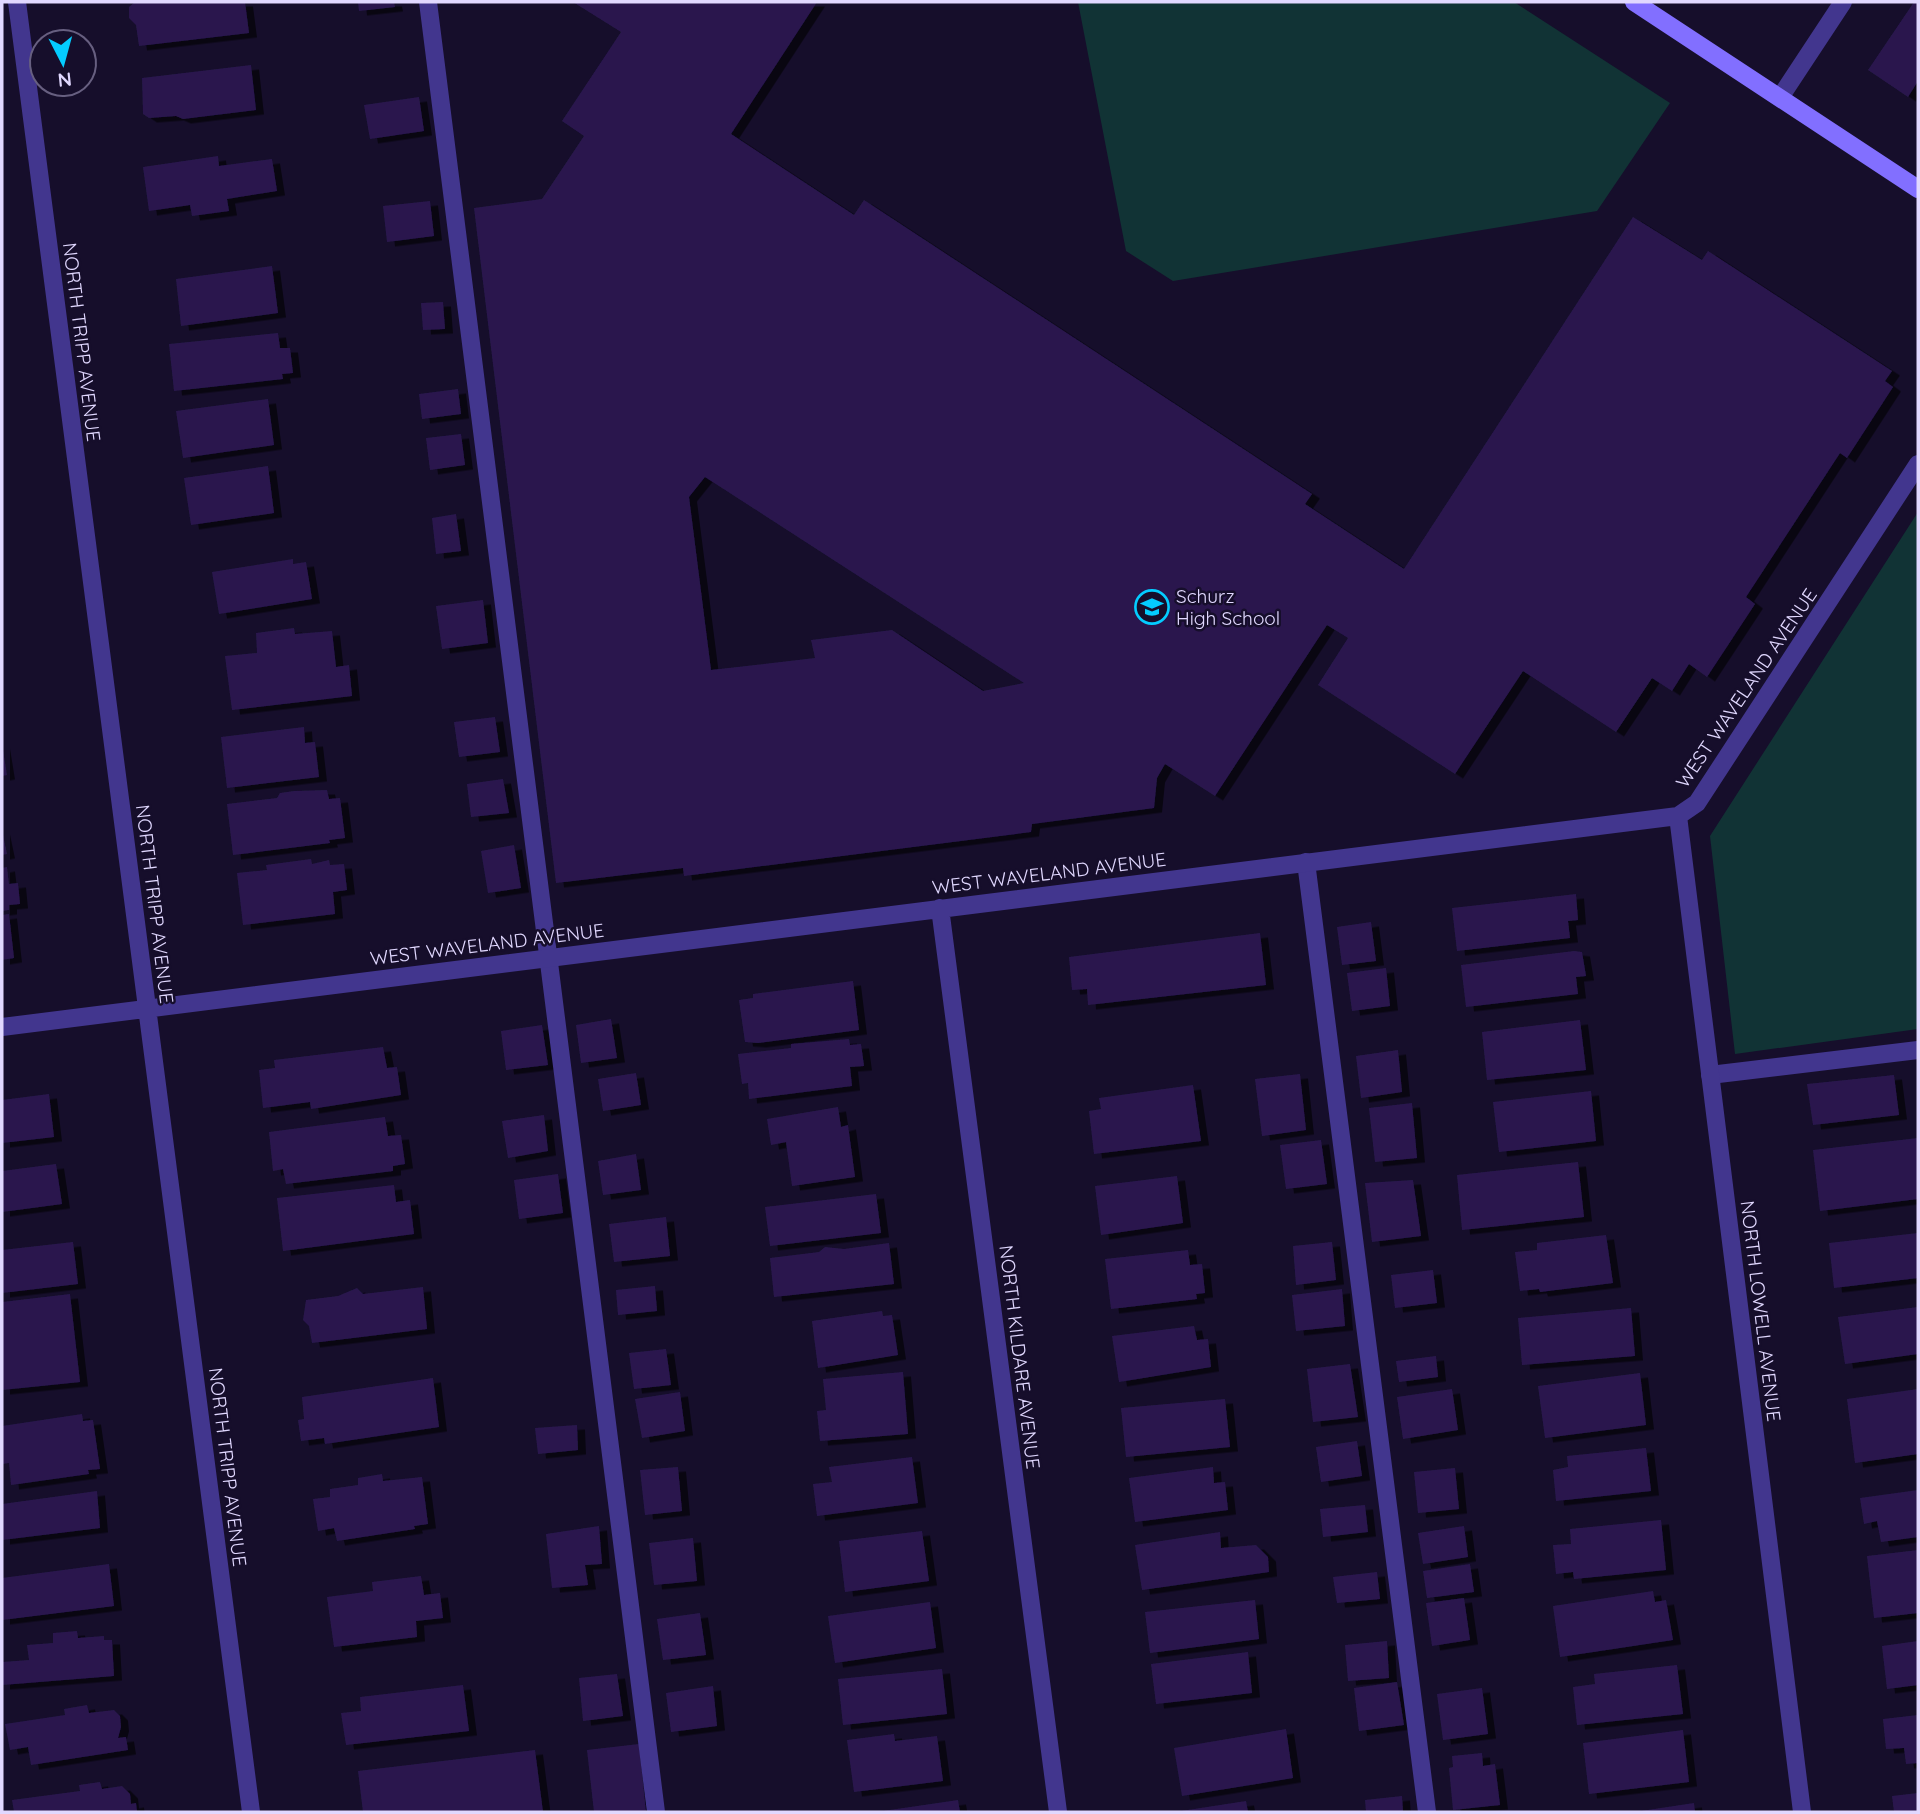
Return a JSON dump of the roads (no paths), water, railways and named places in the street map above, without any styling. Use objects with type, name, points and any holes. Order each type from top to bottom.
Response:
[{"type":"main road","points":[[1634,2],[1918,188]]},
{"type":"street","name":"NORTH TRIPP AVENUE","points":[[17,2],[251,1812]]},
{"type":"street","points":[[428,2],[656,1812]]},
{"type":"street","points":[[1780,96],[1843,2]]},
{"type":"street","name":"WEST WAVELAND AVENUE","points":[[2,1027],[1678,816],[1697,803],[1918,464]]},
{"type":"street","name":"NORTH LOWELL AVENUE","points":[[1678,816],[1802,1812]]},
{"type":"street","points":[[1306,862],[1427,1812]]},
{"type":"street","name":"NORTH KILDARE AVENUE","points":[[940,908],[1058,1812]]},
{"type":"street","points":[[1710,1074],[1918,1050]]},
{"type":"place","name":"Schurz High School","points":[[1152,607]]}]
